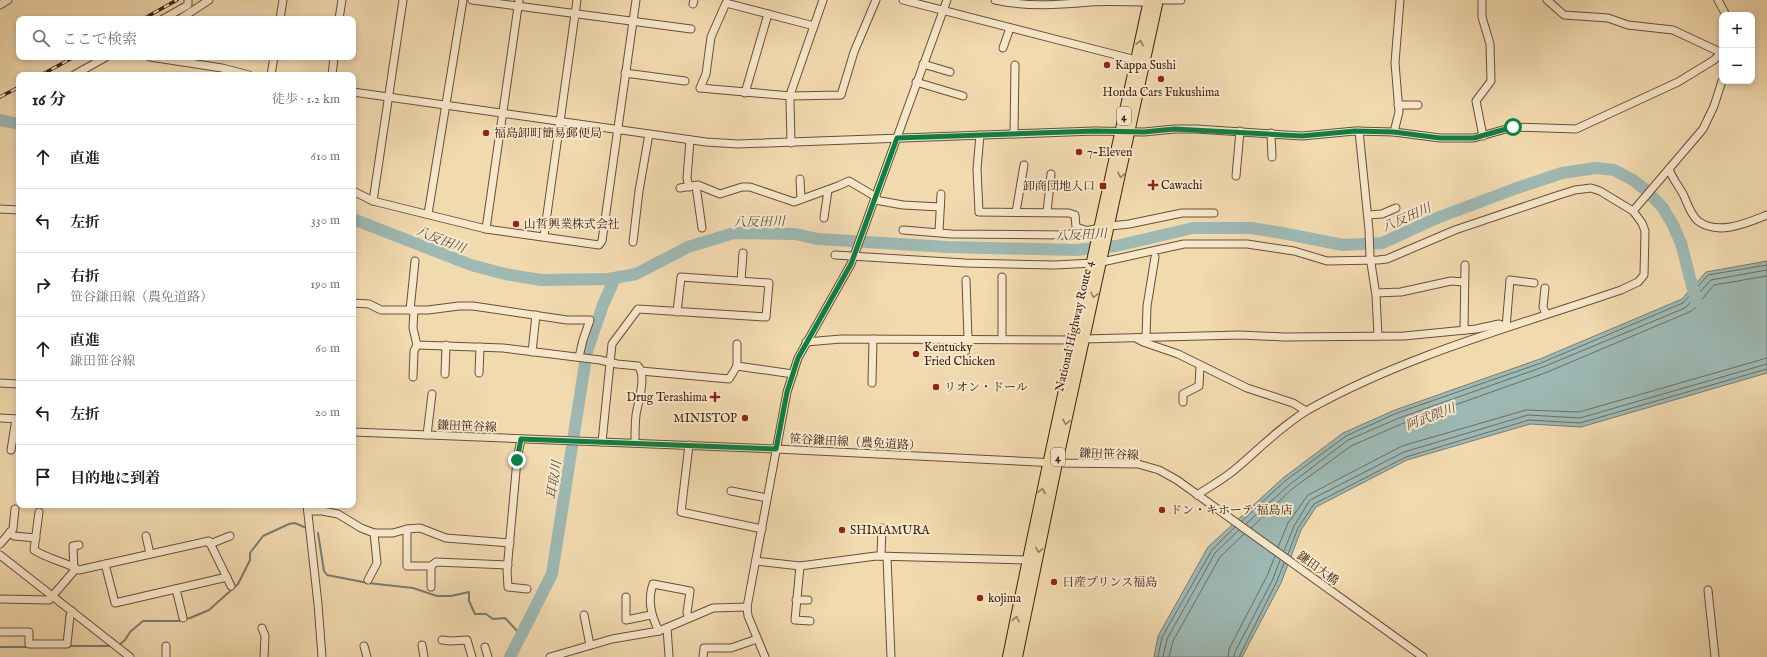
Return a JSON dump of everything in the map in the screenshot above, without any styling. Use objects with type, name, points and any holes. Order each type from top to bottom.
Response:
[{"type":"highway","name":"National Highway Route 4","points":[[1125,131],[1136,60],[1153,1]]},
{"type":"highway","name":"National Highway Route 4","points":[[1008,657],[1028,560],[1052,463],[1098,260],[1153,1]]},
{"type":"highway","name":"National Highway Route 4","points":[[1016,657],[1052,463]]},
{"type":"street","points":[[0,5],[8,0]]},
{"type":"street","points":[[168,16],[188,5],[188,0]]},
{"type":"street","points":[[184,16],[209,0]]},
{"type":"street","points":[[280,16],[283,0]]},
{"type":"street","points":[[339,16],[342,0]]},
{"type":"street","points":[[373,201],[390,97],[403,0]]},
{"type":"street","points":[[428,214],[463,0]]},
{"type":"street","points":[[472,0],[518,3],[575,14],[691,30]]},
{"type":"street","points":[[544,236],[577,0]]},
{"type":"street","points":[[356,192],[373,201],[486,229],[600,244],[602,241],[636,0]]},
{"type":"street","points":[[790,143],[790,96],[823,0]]},
{"type":"street","points":[[814,26],[726,3],[711,37],[706,74],[700,88],[790,96],[841,95],[854,52],[876,0]]},
{"type":"street","points":[[903,0],[1136,60]]},
{"type":"street","points":[[765,657],[748,616],[747,607],[776,449],[793,374],[798,358],[806,342],[854,255],[947,0]]},
{"type":"street","points":[[995,0],[1039,6],[1067,6],[1090,2],[1181,0]]},
{"type":"street","points":[[1394,132],[1397,121],[1398,105],[1395,63],[1400,0]]},
{"type":"street","points":[[1482,0],[1482,17],[1490,44],[1491,66],[1491,81],[1476,101],[1483,136]]},
{"type":"street","points":[[1547,0],[1564,15],[1608,18],[1628,25],[1673,30],[1719,52]]},
{"type":"street","points":[[1718,0],[1724,12]]},
{"type":"street","points":[[486,229],[518,3]]},
{"type":"street","points":[[745,93],[768,14]]},
{"type":"street","points":[[1004,48],[1010,28]]},
{"type":"street","points":[[356,92],[446,104],[690,140],[738,144],[1174,129],[1240,131],[1317,136],[1341,131],[1394,132],[1440,138],[1474,138],[1513,127],[1576,129],[1678,82],[1719,56]]},
{"type":"street","points":[[79,72],[101,60]]},
{"type":"street","points":[[170,60],[222,68],[237,72]]},
{"type":"street","points":[[272,72],[274,60]]},
{"type":"street","points":[[332,72],[334,60]]},
{"type":"street","points":[[923,64],[950,72]]},
{"type":"street","points":[[1014,134],[1015,65]]},
{"type":"street","points":[[625,73],[685,81]]},
{"type":"street","points":[[916,82],[963,96]]},
{"type":"street","points":[[1633,211],[1703,129],[1714,106],[1721,84]]},
{"type":"street","points":[[1398,105],[1418,105]]},
{"type":"street","points":[[1236,176],[1240,131]]},
{"type":"street","points":[[1359,131],[1368,214],[1370,259],[1376,293],[1378,336]]},
{"type":"street","points":[[1271,133],[1272,157]]},
{"type":"street","points":[[633,242],[639,191],[649,134]]},
{"type":"street","points":[[980,135],[976,170],[979,212],[1069,213],[1075,215],[1076,227],[1088,231]]},
{"type":"street","points":[[690,140],[687,178],[692,186],[702,228]]},
{"type":"street","points":[[1016,212],[1024,165]]},
{"type":"street","points":[[1668,170],[1683,194],[1686,203],[1698,220],[1711,226],[1729,227],[1767,215]]},
{"type":"street","points":[[1047,212],[1051,174]]},
{"type":"street","points":[[800,179],[801,200]]},
{"type":"street","points":[[680,188],[703,186],[720,194],[742,187],[750,187],[794,202],[849,181],[875,198],[903,206],[940,207]]},
{"type":"street","points":[[835,255],[965,263],[1055,266],[1098,260],[1184,244],[1247,244],[1294,251],[1328,261],[1387,259],[1455,230],[1556,196],[1585,188],[1600,191],[1633,211],[1644,228],[1644,275],[1641,279],[1621,290],[1506,327],[1385,373],[1342,392],[1306,411],[1261,446],[1232,472],[1199,496]]},
{"type":"street","points":[[824,218],[828,190]]},
{"type":"street","points":[[939,232],[941,194]]},
{"type":"street","points":[[1368,214],[1382,214],[1396,208]]},
{"type":"street","points":[[0,209],[16,210]]},
{"type":"street","points":[[903,230],[1065,235],[1104,229],[1182,213],[1214,213]]},
{"type":"street","points":[[741,281],[743,253]]},
{"type":"street","points":[[1146,338],[1147,306],[1155,257]]},
{"type":"street","points":[[413,377],[414,351],[417,345],[413,328],[412,310],[415,261]]},
{"type":"street","points":[[1464,330],[1465,265]]},
{"type":"street","points":[[1002,277],[1002,339]]},
{"type":"street","points":[[602,442],[612,344],[638,309],[677,312],[766,317],[769,283],[681,278],[677,312]]},
{"type":"street","points":[[966,280],[968,339]]},
{"type":"street","points":[[1506,327],[1510,280],[1534,283]]},
{"type":"street","points":[[1376,293],[1401,292],[1451,281],[1464,282]]},
{"type":"street","points":[[1546,288],[1543,307],[1546,314]]},
{"type":"street","points":[[356,303],[369,304],[381,310],[428,310],[459,306],[473,306],[567,320],[590,320],[583,340],[580,357]]},
{"type":"street","points":[[532,352],[536,315]]},
{"type":"street","points":[[806,342],[873,339],[1080,339],[1240,335],[1284,337],[1404,336],[1464,330],[1499,324],[1506,327]]},
{"type":"street","points":[[1136,338],[1143,342],[1178,354],[1247,388],[1293,403],[1306,411]]},
{"type":"street","points":[[872,383],[873,339]]},
{"type":"street","points":[[641,371],[729,378],[737,366],[737,344]]},
{"type":"street","points":[[417,345],[480,347],[580,357],[610,363],[638,366],[641,371],[641,392],[635,428],[636,443]]},
{"type":"street","points":[[445,374],[446,345]]},
{"type":"street","points":[[479,373],[480,347]]},
{"type":"street","points":[[737,366],[793,374]]},
{"type":"street","points":[[1183,402],[1183,394],[1199,386],[1200,366]]},
{"type":"street","points":[[0,383],[16,384]]},
{"type":"street","points":[[427,435],[432,394]]},
{"type":"street","points":[[0,418],[16,419]]},
{"type":"street","points":[[11,450],[16,424]]},
{"type":"street","name":"鎌田笹谷線","points":[[356,432],[580,441]]},
{"type":"street","points":[[521,439],[517,460],[508,565],[508,587],[527,589]]},
{"type":"street","name":"笹谷鎌田線（農免道路）","points":[[580,441],[1052,463]]},
{"type":"street","points":[[689,445],[681,512],[762,529]]},
{"type":"street","name":"鎌田笹谷線","points":[[1052,463],[1124,464],[1149,467],[1169,475],[1199,496]]},
{"type":"street","points":[[731,491],[767,498]]},
{"type":"street","name":"鎌田大橋","points":[[1199,496],[1423,657]]},
{"type":"street","points":[[322,657],[318,604],[307,508],[338,514],[361,528],[374,533],[393,534],[407,529],[420,528],[446,538],[510,543]]},
{"type":"street","points":[[0,544],[13,529],[15,510]]},
{"type":"street","points":[[39,512],[34,550],[46,558],[79,570],[209,541],[231,586]]},
{"type":"street","points":[[882,528],[891,657]]},
{"type":"street","points":[[407,529],[407,566],[430,566],[436,562],[508,565]]},
{"type":"street","points":[[10,532],[14,536],[36,538]]},
{"type":"street","points":[[368,580],[377,563],[374,533]]},
{"type":"street","points":[[146,536],[150,554]]},
{"type":"street","points":[[210,544],[230,536]]},
{"type":"street","points":[[0,599],[49,600],[74,571],[74,546],[79,545]]},
{"type":"street","points":[[0,555],[130,657]]},
{"type":"street","points":[[756,560],[800,566],[840,560],[884,557],[1028,560]]},
{"type":"street","points":[[105,564],[115,603],[226,577]]},
{"type":"street","points":[[430,566],[431,587]]},
{"type":"street","points":[[800,566],[795,620],[810,621]]},
{"type":"street","points":[[659,631],[651,615],[650,591],[653,584],[690,591],[686,613],[689,618]]},
{"type":"street","points":[[176,589],[183,618]]},
{"type":"street","points":[[1708,590],[1716,657]]},
{"type":"street","points":[[626,597],[626,620],[651,615]]},
{"type":"street","points":[[796,600],[808,600]]},
{"type":"street","points":[[550,657],[559,656],[612,639],[659,631],[713,608],[747,607]]},
{"type":"street","points":[[0,632],[29,632],[29,644],[67,644],[70,616],[72,612]]},
{"type":"street","points":[[584,615],[590,645]]},
{"type":"street","points":[[262,628],[265,636],[264,657]]},
{"type":"street","points":[[667,628],[669,656]]},
{"type":"street","points":[[703,657],[704,648],[731,648],[757,639]]},
{"type":"street","points":[[442,640],[467,640],[472,657]]},
{"type":"street","points":[[422,645],[424,657]]},
{"type":"street","points":[[166,646],[166,657]]},
{"type":"street","points":[[364,646],[367,657]]},
{"type":"street","points":[[485,647],[488,657]]},
{"type":"water","name":"阿武隈川","points":[[1767,261],[1767,373],[1581,427],[1530,424],[1407,460],[1316,507],[1301,530],[1281,583],[1242,657],[1154,657],[1158,636],[1208,547],[1283,478],[1343,433],[1395,410],[1540,359],[1682,299],[1706,272]]},
{"type":"waterway","name":"八反田川","points":[[0,120],[16,123]]},
{"type":"waterway","name":"八反田川","points":[[356,220],[471,265],[505,274],[541,280],[608,279],[636,274],[688,247],[734,233],[795,234],[818,239],[947,247],[1076,250],[1116,246],[1193,228],[1251,228],[1343,245],[1382,243],[1437,218],[1517,188],[1562,173],[1596,168],[1614,170],[1633,180],[1647,191],[1663,208],[1681,243],[1696,301]]},
{"type":"waterway","name":"耳取川","points":[[510,657],[552,574],[587,351],[603,305],[615,278]]},
{"type":"waterway","points":[[119,645],[125,640],[130,632],[143,621],[178,621],[209,610],[238,584],[250,560],[250,553],[263,536],[289,524],[295,523],[304,527]]},
{"type":"waterway","points":[[318,533],[324,571],[327,575],[368,583],[413,588],[437,596],[451,596],[469,592],[469,601],[475,614],[486,614],[493,619],[505,618],[520,634]]},
{"type":"waterway","points":[[67,646],[111,646]]},
{"type":"waterway","points":[[0,647],[29,647]]},
{"type":"railway","points":[[148,16],[177,0]]},
{"type":"railway","points":[[46,72],[68,60]]},
{"type":"railway","points":[[0,97],[16,89]]},
{"type":"place","name":"Kappa Sushi","points":[[1107,65]]},
{"type":"place","name":"Honda Cars Fukushima","points":[[1161,79]]},
{"type":"place","name":"福島卸町簡易郵便局","points":[[486,133]]},
{"type":"place","name":"7-Eleven","points":[[1079,152]]},
{"type":"place","name":"Cawachi","points":[[1153,185]]},
{"type":"place","name":"卸商団地入口","points":[[1103,186]]},
{"type":"place","name":"山哲興業株式会社","points":[[516,224]]},
{"type":"place","name":"Kentucky Fried Chicken","points":[[916,354]]},
{"type":"place","name":"リオン・ドール","points":[[936,387]]},
{"type":"place","name":"Drug Terashima","points":[[715,397]]},
{"type":"place","name":"MINISTOP","points":[[745,418]]},
{"type":"place","name":"ドン・キホーテ 福島店","points":[[1162,510]]},
{"type":"place","name":"SHIMAMURA","points":[[842,530]]},
{"type":"place","name":"日産プリンス福島","points":[[1054,582]]},
{"type":"place","name":"kojima","points":[[980,598]]},
{"type":"route","points":[[517,460],[521,439],[776,449],[787,392],[798,358],[851,264],[897,138],[1095,131],[1144,132],[1174,129],[1196,129],[1302,136],[1317,136],[1341,131],[1355,131],[1394,132],[1440,138],[1474,138],[1513,127]]}]
